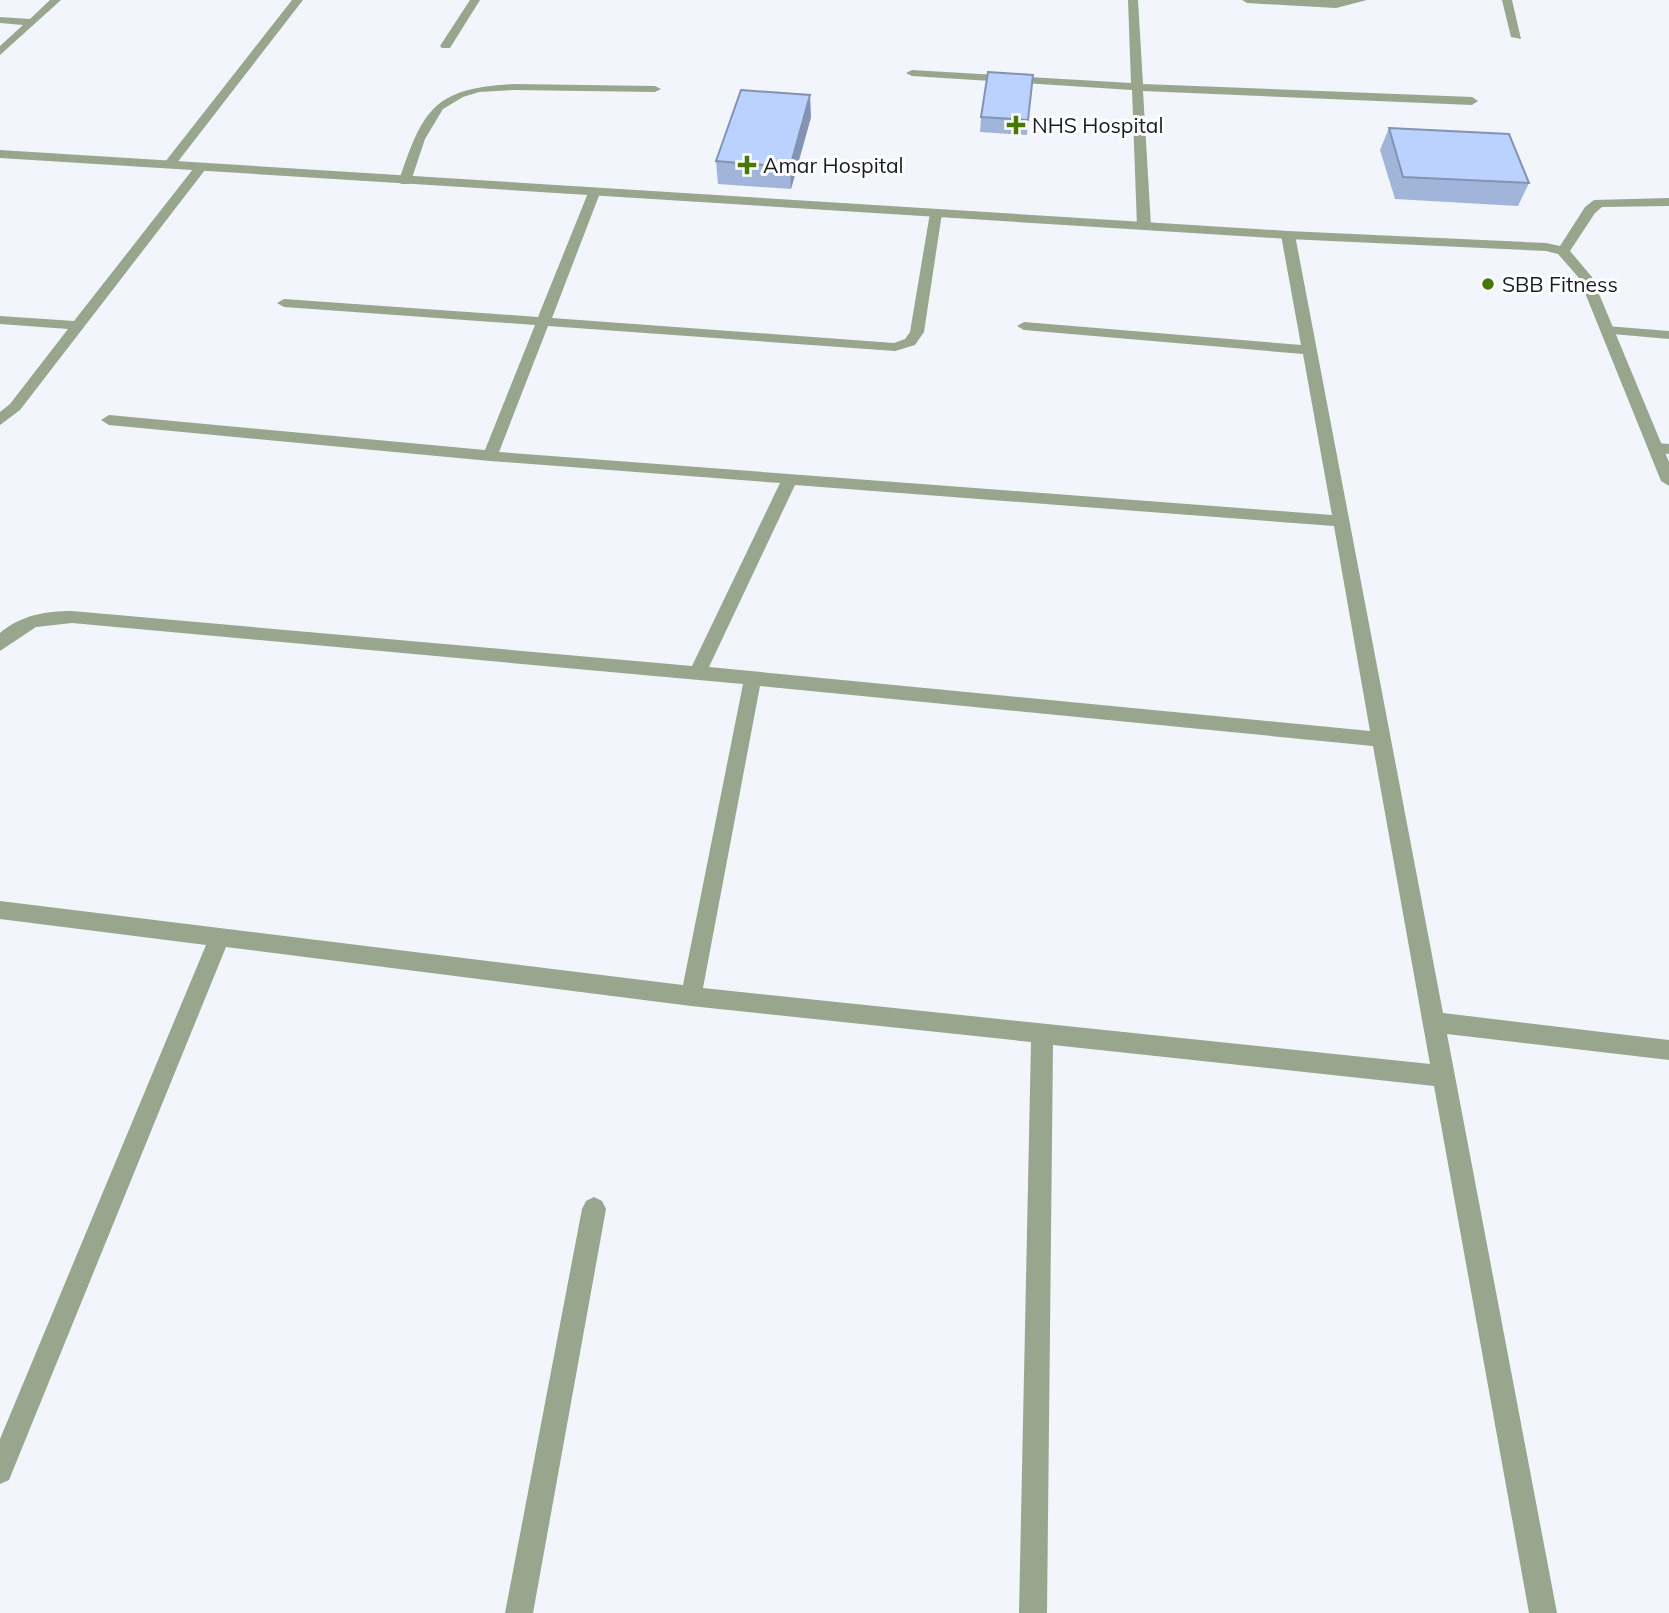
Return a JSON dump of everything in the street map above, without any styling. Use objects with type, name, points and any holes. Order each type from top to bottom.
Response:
[{"type":"street","points":[[0,52],[56,0]]},
{"type":"street","points":[[169,165],[298,0]]},
{"type":"street","points":[[446,46],[475,0]]},
{"type":"street","points":[[1133,0],[1144,226]]},
{"type":"street","points":[[1247,0],[1336,5],[1362,0]]},
{"type":"street","points":[[1507,0],[1517,37]]},
{"type":"street","points":[[0,20],[32,22]]},
{"type":"street","points":[[912,73],[1137,88],[1472,101]]},
{"type":"street","points":[[405,181],[419,139],[439,107],[459,95],[478,89],[514,86],[655,89]]},
{"type":"street","points":[[0,154],[1288,235],[1529,244],[1563,251],[1585,278],[1606,330],[1663,448],[1669,481]]},
{"type":"street","points":[[0,420],[15,407],[201,167]]},
{"type":"street","points":[[491,456],[594,192]]},
{"type":"street","points":[[1563,251],[1590,210],[1599,203],[1669,202]]},
{"type":"street","points":[[284,303],[895,347],[910,342],[917,332],[936,213]]},
{"type":"street","points":[[1288,235],[1543,1613]]},
{"type":"street","points":[[0,320],[78,326]]},
{"type":"street","points":[[1024,326],[1310,350]]},
{"type":"street","points":[[1606,330],[1669,335]]},
{"type":"street","points":[[109,420],[491,456],[1341,521]]},
{"type":"street","points":[[697,673],[790,479]]},
{"type":"street","points":[[0,645],[23,624],[49,617],[72,617],[1381,738]]},
{"type":"street","points":[[691,996],[753,678]]},
{"type":"street","points":[[0,910],[691,996],[1443,1076]]},
{"type":"street","points":[[0,1471],[220,936]]},
{"type":"street","points":[[1433,1022],[1669,1051]]},
{"type":"street","points":[[1033,1613],[1042,1033]]},
{"type":"street","points":[[519,1613],[594,1209]]},
{"type":"building","points":[[988,72],[1033,75],[1028,120],[981,117]]},
{"type":"building","points":[[741,90],[810,95],[790,167],[716,161]]},
{"type":"building","points":[[1389,128],[1509,134],[1529,183],[1403,177]]},
{"type":"place","name":"NHS Hospital","points":[[1016,125]]},
{"type":"place","name":"Amar Hospital","points":[[747,165]]},
{"type":"place","name":"SBB Fitness","points":[[1488,284]]}]
